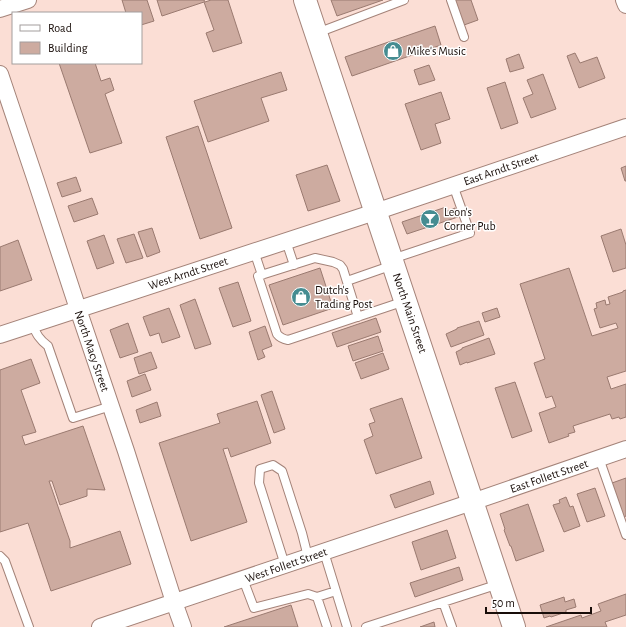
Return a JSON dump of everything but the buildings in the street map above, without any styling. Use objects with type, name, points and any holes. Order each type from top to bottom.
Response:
[{"type":"main road","name":"North Main Street","points":[[305,0],[514,627]]},
{"type":"street","points":[[0,9],[28,0]]},
{"type":"street","points":[[624,0],[626,5]]},
{"type":"street","name":"North Macy Street","points":[[0,74],[126,451],[182,627]]},
{"type":"street","name":"East Arndt Street","points":[[375,212],[626,127]]},
{"type":"street","name":"West Arndt Street","points":[[0,335],[375,212]]},
{"type":"street","name":"East Follett Street","points":[[472,502],[626,449]]},
{"type":"street","name":"West Follett Street","points":[[100,627],[472,502]]},
{"type":"lane","points":[[316,34],[404,0]]},
{"type":"lane","points":[[451,0],[464,37]]},
{"type":"lane","points":[[347,281],[470,233],[453,185]]},
{"type":"lane","points":[[286,241],[294,265]]},
{"type":"lane","points":[[254,251],[277,334],[282,339],[288,340],[406,301]]},
{"type":"lane","points":[[260,276],[315,258],[333,262],[340,265],[347,281],[358,317]]},
{"type":"lane","points":[[32,324],[37,336],[48,346],[73,418],[110,406]]},
{"type":"lane","points":[[599,458],[626,535]]},
{"type":"lane","points":[[285,565],[259,483],[260,469],[273,465],[282,471],[302,533],[308,557]]},
{"type":"lane","points":[[324,552],[347,627]]},
{"type":"lane","points":[[0,556],[5,561],[8,568],[29,627]]},
{"type":"lane","points":[[243,579],[254,608],[308,594],[317,597],[336,591]]},
{"type":"lane","points":[[366,627],[500,584]]},
{"type":"lane","points":[[317,597],[327,627]]},
{"type":"lane","points":[[443,602],[452,627]]},
{"type":"place","name":"Mike's Music","points":[[393,51]]},
{"type":"place","name":"Leon's Corner Pub","points":[[430,219]]},
{"type":"place","name":"Dutch's Trading Post","points":[[301,297]]}]
